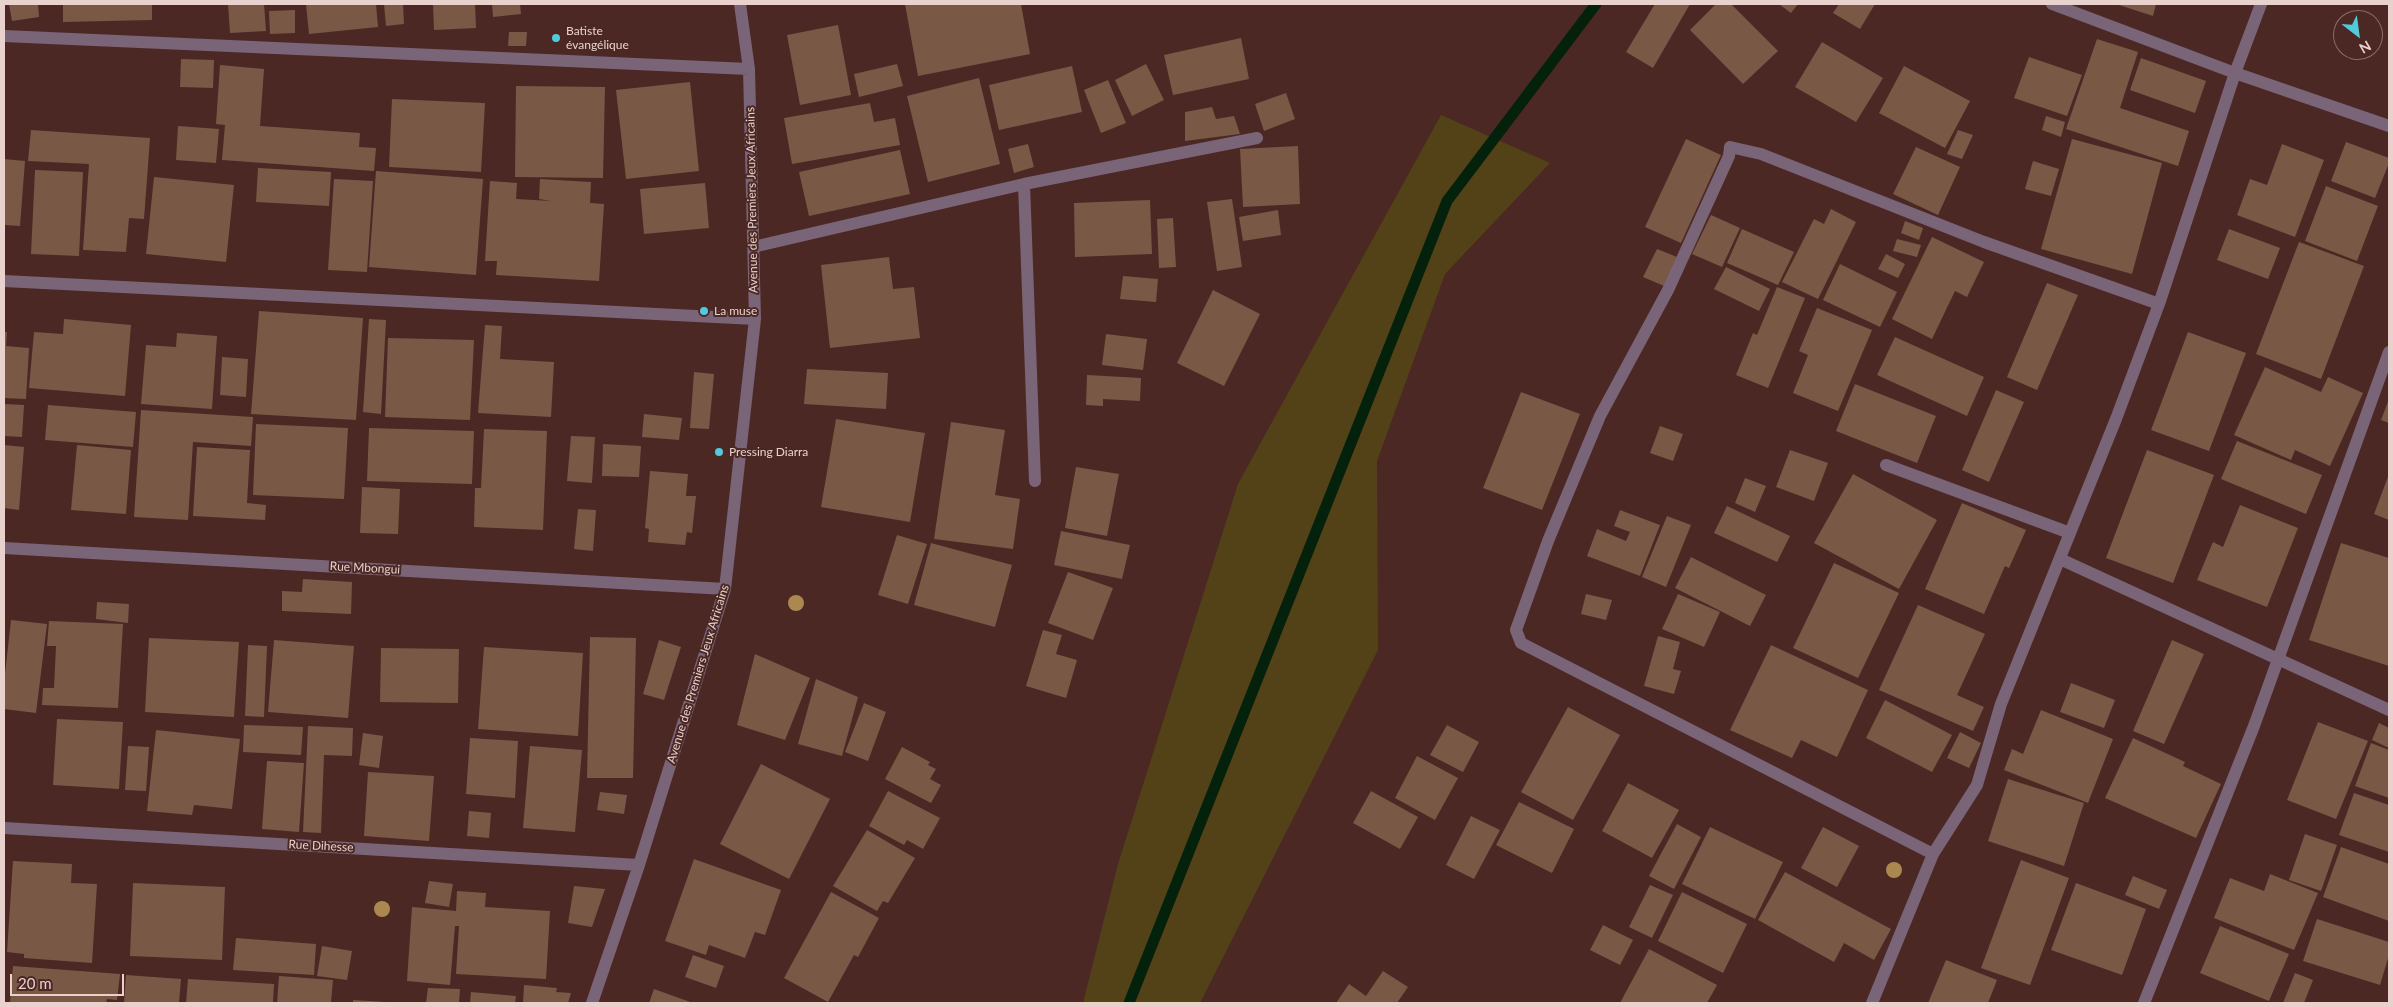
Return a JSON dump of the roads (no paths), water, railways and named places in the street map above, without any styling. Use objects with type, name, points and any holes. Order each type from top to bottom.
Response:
[{"type":"street","name":"Avenue des Premiers Jeux Africains","points":[[592,1003],[639,865],[726,589],[755,319],[749,69],[740,4]]},
{"type":"street","points":[[2052,4],[2235,73],[2389,126]]},
{"type":"street","points":[[1872,1003],[1933,854],[1977,785],[2001,704],[2070,534],[2159,304],[2235,73],[2261,4]]},
{"type":"street","points":[[4,36],[749,69]]},
{"type":"street","points":[[753,247],[1024,184],[1256,138]]},
{"type":"street","points":[[1933,854],[1521,643],[1516,630],[1548,541],[1600,416],[1668,290],[1729,156],[1730,147],[1761,154],[1984,242],[2159,304]]},
{"type":"street","points":[[1024,184],[1035,482]]},
{"type":"street","points":[[4,281],[755,319]]},
{"type":"street","points":[[2144,1003],[2278,660],[2389,352]]},
{"type":"street","points":[[1886,465],[2070,534]]},
{"type":"street","name":"Rue Mbongui","points":[[4,548],[726,589]]},
{"type":"street","points":[[2060,559],[2389,710]]},
{"type":"street","name":"Rue Dihesse","points":[[4,828],[639,865]]},
{"type":"waterway","points":[[1129,1003],[1447,201],[1596,4]]},
{"type":"place","name":"Batiste évangélique","points":[[556,38]]},
{"type":"place","name":"La muse","points":[[704,311]]},
{"type":"place","name":"Pressing Diarra","points":[[719,452]]}]
